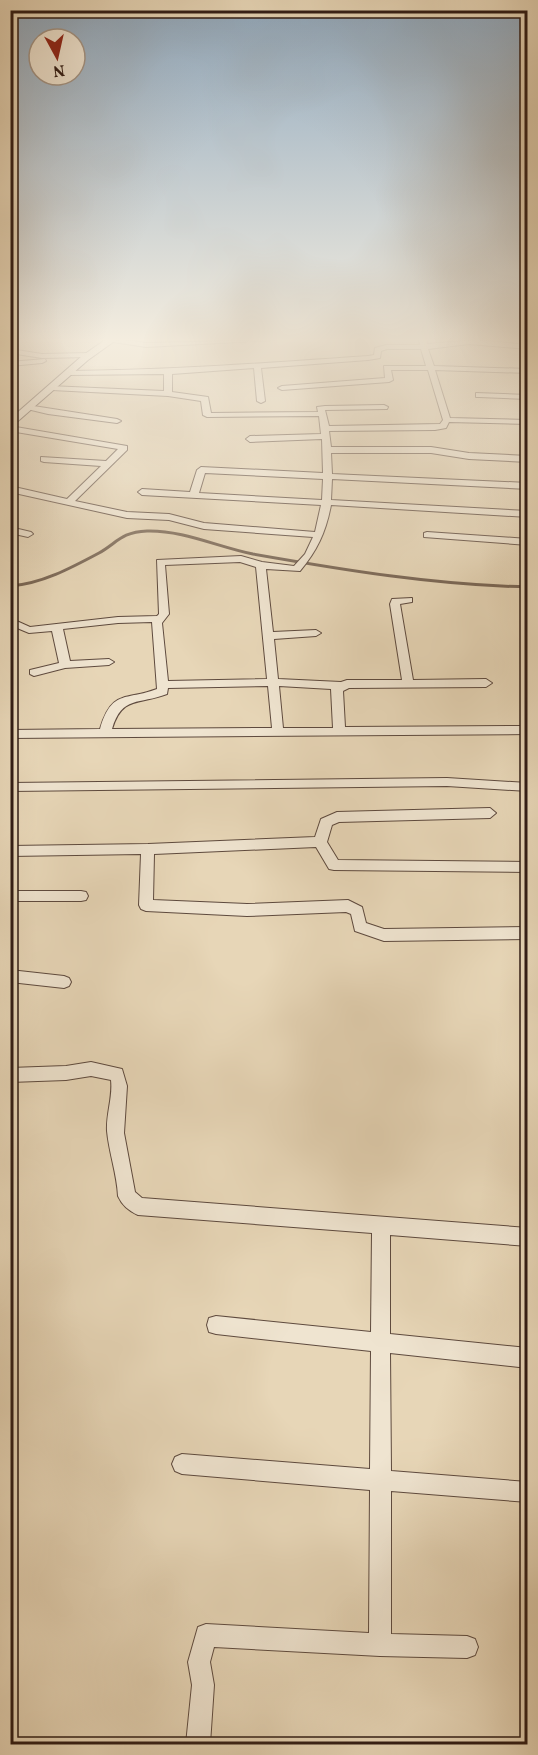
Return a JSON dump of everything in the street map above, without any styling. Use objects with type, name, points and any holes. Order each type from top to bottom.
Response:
[{"type":"street","points":[[17,422],[124,448],[69,502]]},
{"type":"street","points":[[105,734],[109,712],[119,702],[163,691],[157,623],[164,614],[160,562],[241,559],[261,565],[297,569],[307,558],[319,535],[327,502],[328,475],[324,422]]},
{"type":"street","points":[[250,439],[326,432],[435,428],[443,426],[446,422]]},
{"type":"street","points":[[327,450],[430,450],[469,456],[528,459]]},
{"type":"street","points":[[44,459],[109,464]]},
{"type":"street","points":[[194,495],[201,470],[528,486]]},
{"type":"street","points":[[10,489],[127,515],[169,517],[204,526],[319,535]]},
{"type":"street","points":[[142,492],[528,514]]},
{"type":"street","points":[[10,530],[28,534]]},
{"type":"street","points":[[427,535],[528,542]]},
{"type":"street","points":[[261,565],[278,733]]},
{"type":"street","points":[[408,600],[396,601],[395,604],[408,683]]},
{"type":"street","points":[[10,621],[29,630],[118,620],[160,619]]},
{"type":"street","points":[[57,627],[65,665]]},
{"type":"street","points":[[268,636],[316,633]]},
{"type":"street","points":[[34,672],[65,665],[109,662]]},
{"type":"street","points":[[163,685],[273,682],[341,686],[347,684],[486,683]]},
{"type":"street","points":[[339,732],[337,689],[341,686]]},
{"type":"street","points":[[10,734],[528,730]]},
{"type":"street","points":[[10,787],[447,782],[528,787]]},
{"type":"street","points":[[490,813],[337,817],[326,822],[320,842],[334,865],[528,867]]},
{"type":"street","points":[[10,851],[148,849],[320,842]]},
{"type":"street","points":[[148,849],[146,905],[247,910],[348,906],[357,911],[360,927],[384,935],[528,933]]},
{"type":"street","points":[[10,896],[81,896]]},
{"type":"street","points":[[10,976],[64,982]]},
{"type":"street","points":[[10,1075],[66,1073],[91,1069],[116,1074],[121,1083],[115,1126],[127,1180],[128,1196],[138,1206],[528,1237]]},
{"type":"street","points":[[380,1645],[381,1226]]},
{"type":"street","points":[[216,1325],[528,1358]]},
{"type":"street","points":[[182,1464],[528,1492]]},
{"type":"street","points":[[198,1744],[203,1685],[199,1662],[206,1635],[380,1645],[467,1647]]},
{"type":"waterway","points":[[10,586],[22,585],[56,574],[99,553],[131,533],[160,531],[253,554],[355,571],[424,580],[528,587]]}]
